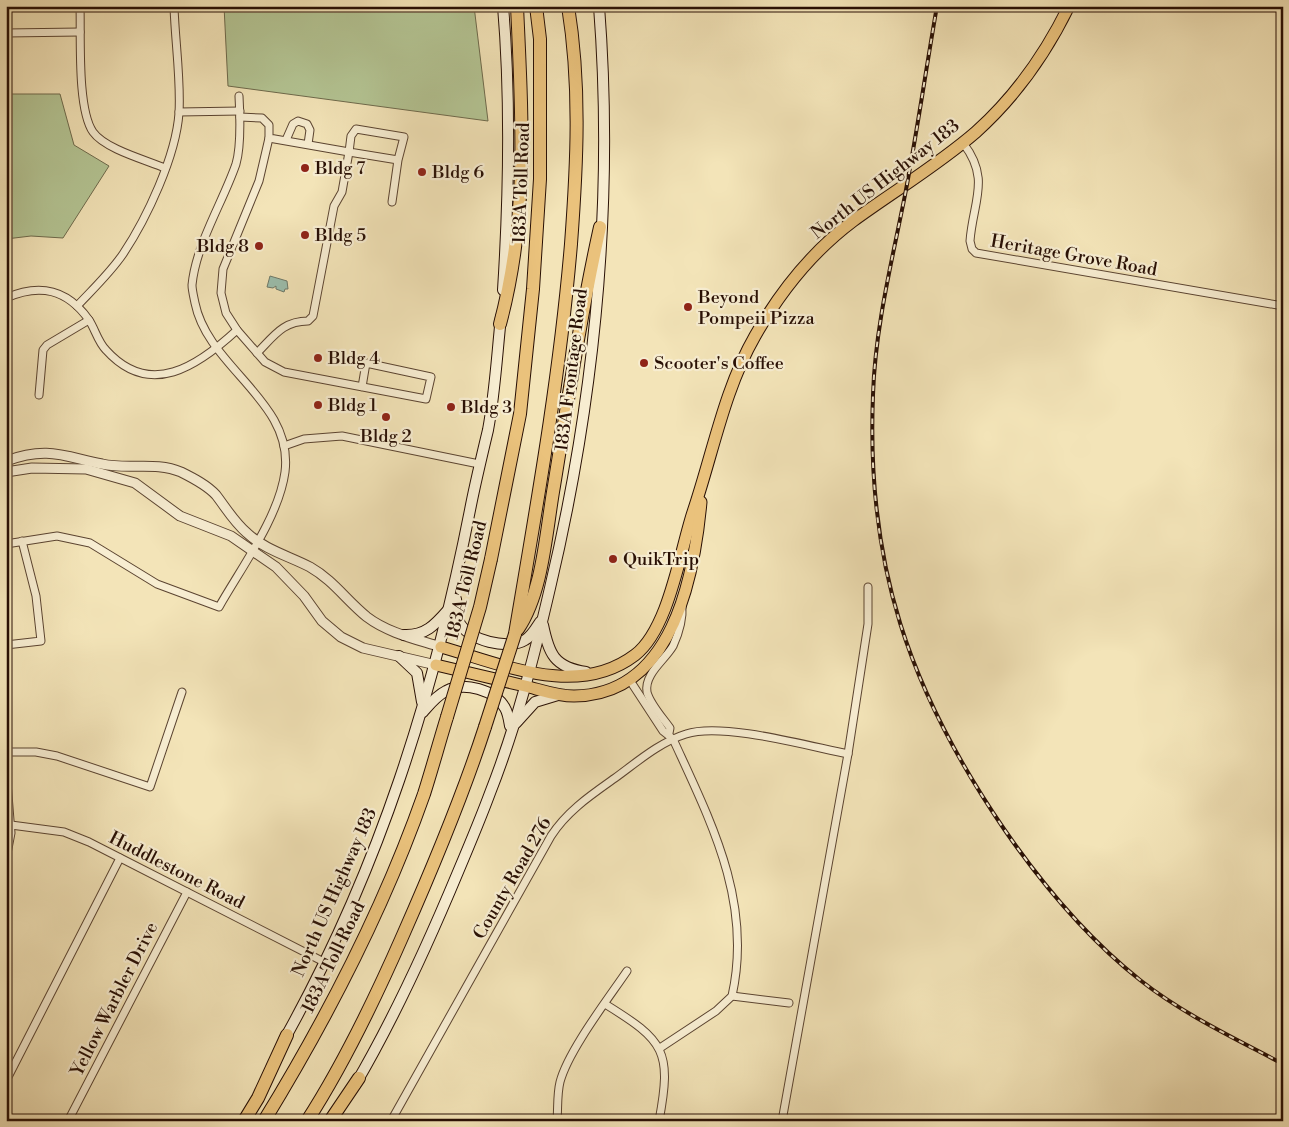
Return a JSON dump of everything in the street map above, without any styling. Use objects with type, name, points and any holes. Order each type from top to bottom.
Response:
[{"type":"highway","points":[[500,324],[511,282],[519,222],[523,151],[517,6]]},
{"type":"highway","name":"183A Toll Road","points":[[264,1121],[300,1061],[374,913],[424,794],[480,607],[520,414],[533,289],[540,179],[540,39],[536,6]]},
{"type":"highway","points":[[307,1121],[326,1091],[383,981],[442,844],[485,727],[515,634],[564,324],[576,184],[578,121],[573,39],[568,6]]},
{"type":"highway","points":[[515,634],[529,613],[540,564],[589,279],[600,227]]},
{"type":"highway","points":[[244,1121],[258,1098],[287,1035]]},
{"type":"highway","points":[[330,1121],[359,1078]]},
{"type":"main road","points":[[441,647],[455,590],[479,464],[488,430],[500,324],[507,228],[508,159],[508,93],[503,6]]},
{"type":"main road","name":"183A Frontage Road","points":[[511,730],[543,619],[564,528],[586,404],[600,260],[603,89],[598,6]]},
{"type":"main road","name":"North US Highway 183","points":[[237,1121],[287,1035],[324,962],[387,818],[441,647],[529,671],[560,677],[584,677],[597,673],[614,667],[639,652],[654,630],[664,610],[738,366],[781,294],[817,254],[852,222],[963,142],[987,122],[1014,92],[1040,57],[1069,6]]},
{"type":"main road","points":[[334,1121],[359,1078],[437,923],[491,791],[511,730],[530,706],[545,697],[593,693],[629,679],[657,653],[671,632],[682,603],[696,540],[703,486]]},
{"type":"main road","points":[[455,590],[459,622],[469,633],[477,637],[505,644],[518,642],[531,635],[543,619]]},
{"type":"main road","points":[[404,635],[418,634],[431,629],[451,607]]},
{"type":"main road","points":[[543,619],[550,651],[560,664],[572,670],[597,673]]},
{"type":"main road","points":[[629,679],[639,652]]},
{"type":"main road","points":[[399,656],[417,674],[422,710]]},
{"type":"main road","points":[[436,665],[561,695]]},
{"type":"main road","points":[[422,710],[437,696],[460,686],[480,690],[496,698],[508,714],[511,730]]},
{"type":"street","points":[[80,6],[85,113],[93,133],[111,146],[165,168]]},
{"type":"street","points":[[77,306],[106,276],[123,254],[138,228],[174,146],[179,112],[174,6]]},
{"type":"street","points":[[6,33],[80,32]]},
{"type":"street","points":[[6,544],[57,536],[90,544],[157,584],[219,607],[257,541],[281,488],[285,471],[284,446],[278,426],[264,405],[216,349],[198,319],[192,286],[201,249],[236,162],[240,114],[239,96]]},
{"type":"street","points":[[179,112],[240,114],[262,118],[269,125],[269,138],[259,181],[223,269],[220,293],[226,313],[237,330],[265,362],[284,372],[362,387],[426,399],[431,377],[366,363],[362,387]]},
{"type":"street","points":[[286,140],[293,124],[298,122],[307,124],[310,130],[308,144]]},
{"type":"street","points":[[258,353],[282,328],[293,321],[308,321],[313,316],[334,206],[342,192],[351,136],[356,129],[404,137],[398,160],[392,202]]},
{"type":"street","points":[[269,138],[398,160]]},
{"type":"street","name":"Heritage Grove Road","points":[[963,142],[974,157],[979,170],[979,188],[970,241],[972,249],[976,253],[1283,306]]},
{"type":"street","points":[[6,298],[23,290],[46,290],[60,294],[77,306],[89,320],[105,349],[127,369],[152,376],[179,372],[216,349],[237,330]]},
{"type":"street","points":[[39,395],[43,350],[47,345],[89,320]]},
{"type":"street","points":[[284,446],[304,439],[342,436],[479,464]]},
{"type":"street","points":[[6,461],[25,454],[39,452],[66,454],[114,466],[154,466],[179,471],[199,481],[215,494],[247,534],[272,550],[311,568],[339,589],[367,617],[404,635],[441,647]]},
{"type":"street","points":[[6,472],[32,468],[63,467],[86,469],[125,479],[145,490],[180,516],[231,536],[252,549],[290,580],[331,630],[363,648],[436,665]]},
{"type":"street","points":[[6,646],[41,641],[36,596],[22,541]]},
{"type":"street","points":[[782,1121],[848,754],[868,624],[868,587]]},
{"type":"street","points":[[660,1048],[716,1011],[732,996],[739,941],[725,861],[717,834],[671,736],[670,728],[648,694],[647,686],[651,675],[673,645],[683,616],[682,603]]},
{"type":"street","points":[[629,679],[663,731],[671,736]]},
{"type":"street","points":[[6,752],[36,752],[57,756],[150,787],[182,692]]},
{"type":"street","name":"County Road 276","points":[[391,1121],[561,820],[671,736],[717,730],[848,754]]},
{"type":"street","points":[[6,769],[11,825],[6,859]]},
{"type":"street","name":"Huddlestone Road","points":[[11,825],[64,832],[120,858],[324,962]]},
{"type":"street","points":[[6,1081],[120,858]]},
{"type":"street","name":"Yellow Warbler Drive","points":[[68,1121],[187,892]]},
{"type":"street","points":[[557,1121],[559,1089],[563,1073],[627,971]]},
{"type":"street","points":[[732,996],[789,1003]]},
{"type":"street","points":[[605,1004],[647,1032],[660,1048],[665,1065],[666,1084],[660,1121]]},
{"type":"shaded area","points":[[224,6],[474,6],[488,121],[228,86]]},
{"type":"shaded area","points":[[6,94],[60,94],[74,145],[109,166],[63,238],[31,236],[6,239]]},
{"type":"shaded area","points":[[270,276],[287,281],[288,289],[285,289],[284,292],[276,289],[276,286],[273,288],[267,287]]},
{"type":"railway","points":[[937,6],[909,171],[885,295],[874,370],[873,457],[877,515],[886,570],[900,624],[919,675],[942,726],[971,777],[1019,850],[1066,909],[1120,964],[1156,992],[1209,1025],[1283,1064]]},
{"type":"place","name":"Bldg 7","points":[[305,168]]},
{"type":"place","name":"Bldg 6","points":[[422,172]]},
{"type":"place","name":"Bldg 5","points":[[305,235]]},
{"type":"place","name":"Bldg 8","points":[[259,246]]},
{"type":"place","name":"Beyond Pompeii Pizza","points":[[688,307]]},
{"type":"place","name":"Bldg 4","points":[[318,358]]},
{"type":"place","name":"Scooter's Coffee","points":[[644,363]]},
{"type":"place","name":"Bldg 1","points":[[318,405]]},
{"type":"place","name":"Bldg 3","points":[[451,407]]},
{"type":"place","name":"Bldg 2","points":[[386,417]]},
{"type":"place","name":"QuikTrip","points":[[613,559]]}]
